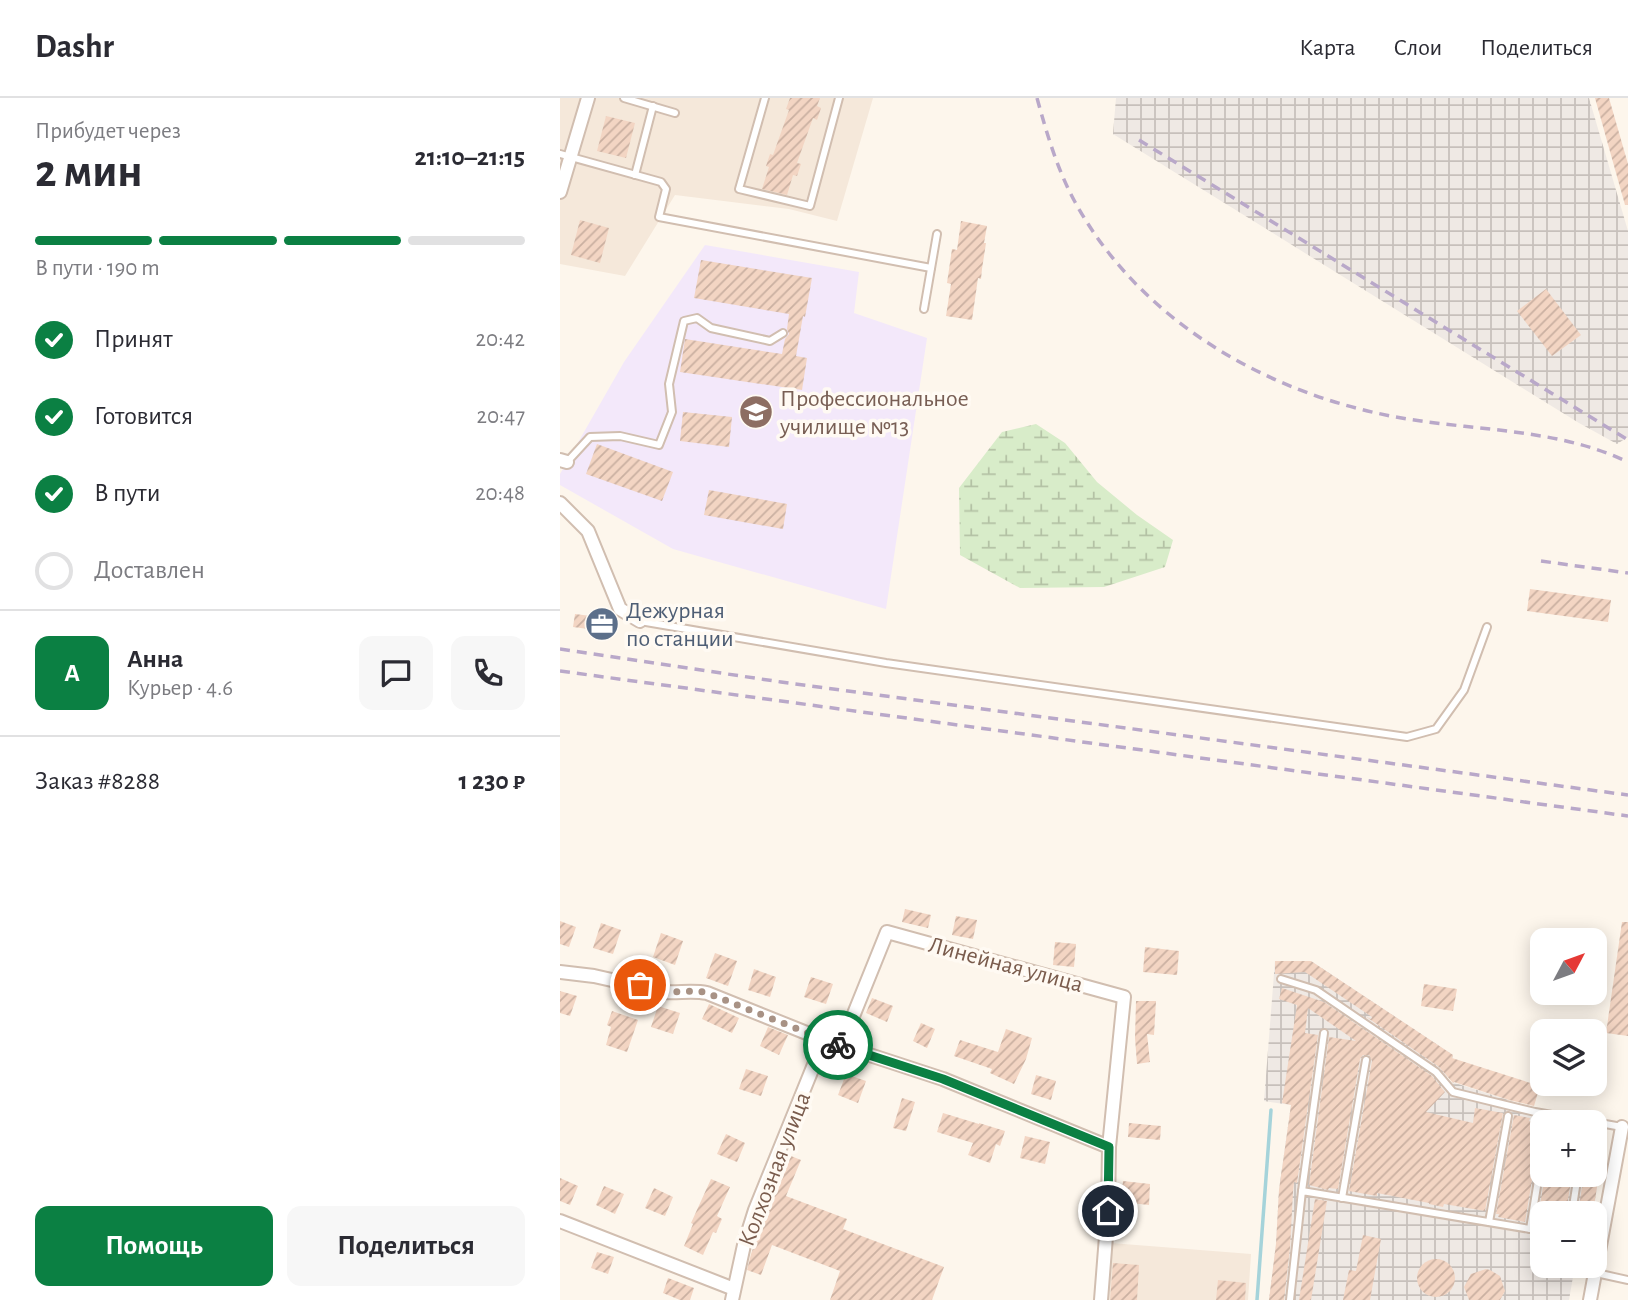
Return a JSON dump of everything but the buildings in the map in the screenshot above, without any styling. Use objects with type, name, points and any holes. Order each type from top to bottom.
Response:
[{"type":"street","points":[[560,192],[565,155],[588,98]]},
{"type":"street","points":[[560,503],[588,531],[620,609],[640,621]]},
{"type":"street","name":"Линейная улица","points":[[841,1046],[887,932],[1124,997],[1109,1147]]},
{"type":"street","points":[[560,972],[594,976],[665,992],[707,993],[824,1040],[943,1079],[1109,1147],[1108,1211],[1101,1300]]},
{"type":"street","name":"Колхозная улица","points":[[733,1295],[755,1210],[824,1040]]},
{"type":"street","points":[[1606,1201],[1622,1127]]},
{"type":"street","points":[[560,1221],[733,1295]]},
{"type":"street","points":[[1591,1300],[1595,1278]]},
{"type":"lane","points":[[624,98],[675,113]]},
{"type":"lane","points":[[765,98],[739,189],[810,206],[839,98]]},
{"type":"lane","points":[[635,175],[653,106]]},
{"type":"lane","points":[[565,155],[661,182],[666,188],[659,217],[931,268]]},
{"type":"lane","points":[[924,309],[937,234]]},
{"type":"lane","points":[[563,461],[590,437],[620,436],[659,445],[672,412],[669,384],[684,321],[697,318],[711,328],[770,341],[783,333]]},
{"type":"lane","points":[[640,621],[886,663],[1407,737],[1436,729],[1464,690],[1487,626]]},
{"type":"lane","points":[[1281,979],[1316,990],[1436,1072],[1453,1092],[1530,1111]]},
{"type":"lane","points":[[1290,1300],[1324,1032]]},
{"type":"lane","points":[[1342,1198],[1366,1060]]},
{"type":"lane","points":[[1489,1222],[1508,1116]]},
{"type":"lane","points":[[1607,1124],[1622,1127]]},
{"type":"lane","points":[[1302,1191],[1530,1229]]},
{"type":"lane","points":[[1607,1275],[1628,1280]]},
{"type":"shaded area","points":[[560,98],[873,98],[837,221],[789,209],[675,195],[625,276],[560,264]]},
{"type":"shaded area","points":[[1116,98],[1589,98],[1628,231],[1628,437],[1617,444],[1579,423],[1113,134]]},
{"type":"shaded area","name":"Профессиональное училище №13","points":[[705,245],[859,272],[854,313],[927,338],[886,609],[673,549],[560,485],[560,474],[624,362]]},
{"type":"shaded area","points":[[1275,961],[1311,961],[1453,1055],[1446,1080],[1546,1110],[1530,1110],[1530,1187],[1597,1187],[1595,1201],[1530,1201],[1530,1278],[1573,1278],[1569,1300],[1269,1300],[1279,1190],[1291,1105],[1264,1101]]},
{"type":"shaded area","points":[[1111,1243],[1251,1254],[1248,1300],[1106,1300]]},
{"type":"green space","points":[[1036,424],[1065,443],[1097,482],[1173,540],[1165,567],[1104,587],[1020,588],[960,555],[959,488],[1002,432]]},
{"type":"waterway","points":[[1257,1300],[1271,1110]]},
{"type":"railway","points":[[1037,98],[1063,177],[1075,202],[1104,247],[1139,287],[1178,322],[1222,352],[1269,377],[1318,396],[1369,411],[1421,421],[1552,438],[1578,444],[1628,462]]},
{"type":"railway","points":[[1139,140],[1628,440]]},
{"type":"railway","points":[[1541,561],[1628,573]]},
{"type":"railway","points":[[560,649],[781,682],[1628,795]]},
{"type":"railway","points":[[560,671],[1628,816]]},
{"type":"way so far","points":[[640,985],[665,992],[707,993],[838,1045]]},
{"type":"place","name":"Профессиональное училище №13","points":[[756,412]]},
{"type":"place","name":"Дежурная по станции","points":[[602,624]]},
{"type":"route","points":[[838,1045],[943,1079],[1109,1147],[1108,1211]]}]
